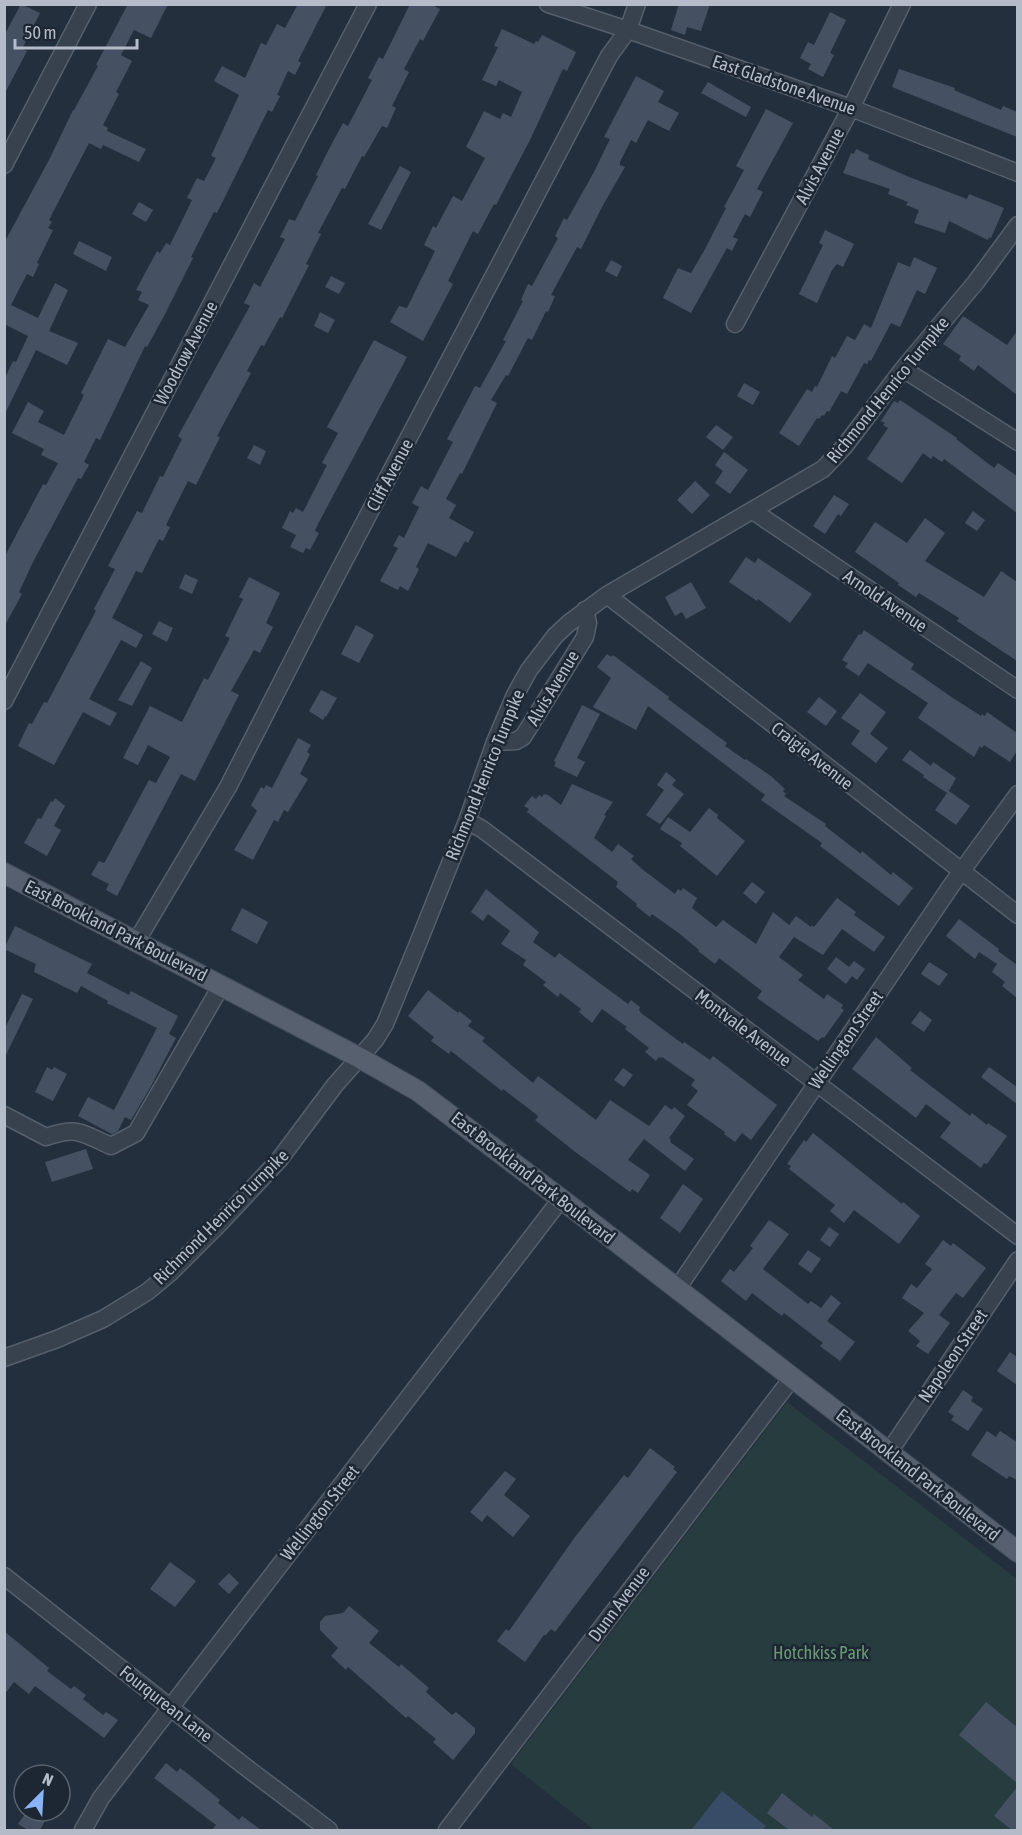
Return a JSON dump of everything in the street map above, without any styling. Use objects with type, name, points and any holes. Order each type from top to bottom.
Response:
[{"type":"main road","name":"East Brookland Park Boulevard","points":[[4,873],[360,1058],[418,1091],[1017,1552]]},
{"type":"street","points":[[4,165],[88,4]]},
{"type":"street","name":"Woodrow Avenue","points":[[4,701],[369,4]]},
{"type":"street","name":"East Gladstone Avenue","points":[[548,4],[851,108],[1017,173]]},
{"type":"street","name":"Cliff Avenue","points":[[136,942],[228,787],[609,57],[628,30],[637,4]]},
{"type":"street","name":"Alvis Avenue","points":[[735,324],[851,108],[902,4]]},
{"type":"street","name":"Richmond Henrico Turnpike","points":[[4,1358],[103,1319],[147,1292],[203,1240],[279,1160],[335,1085],[375,1040],[385,1024],[515,695],[529,670],[555,636],[585,610],[607,595],[813,476],[831,461],[903,369],[976,282],[1017,225]]},
{"type":"street","points":[[903,369],[1017,442]]},
{"type":"street","name":"Arnold Avenue","points":[[753,511],[1017,690]]},
{"type":"street","name":"Craigie Avenue","points":[[607,595],[1017,915]]},
{"type":"street","name":"Alvis Avenue","points":[[495,742],[516,741],[523,737],[585,637],[588,623],[585,610]]},
{"type":"street","name":"Wellington Street","points":[[677,1289],[816,1083],[1017,794]]},
{"type":"street","name":"Montvale Avenue","points":[[467,821],[482,829],[1017,1236]]},
{"type":"street","points":[[4,1115],[46,1137],[66,1131],[77,1131],[111,1146],[136,1133],[221,986]]},
{"type":"street","name":"Wellington Street","points":[[83,1830],[101,1798],[561,1199]]},
{"type":"street","name":"Napoleon Street","points":[[889,1452],[1017,1260]]},
{"type":"street","name":"Dunn Avenue","points":[[447,1830],[792,1378]]},
{"type":"street","name":"Fourqurean Lane","points":[[4,1575],[329,1830]]},
{"type":"green space","name":"Hotchkiss Park","points":[[787,1402],[1017,1579],[1017,1830],[594,1830],[512,1765]]},
{"type":"water","points":[[722,1791],[766,1826],[762,1830],[691,1830]]},
{"type":"building","points":[[21,4],[40,13],[22,49],[27,51],[4,95],[4,36]]},
{"type":"building","points":[[128,4],[168,4],[151,38],[134,30],[121,55],[132,61],[103,125],[108,128],[107,131],[146,149],[139,162],[103,145],[101,149],[89,143],[49,220],[52,222],[48,228],[53,230],[37,263],[39,264],[33,277],[27,274],[11,305],[38,318],[55,283],[68,290],[49,331],[78,343],[67,365],[36,350],[4,416],[4,380],[13,361],[16,362],[28,336],[4,324],[4,243],[98,66],[96,65]]},
{"type":"building","points":[[298,4],[327,4],[298,61],[301,63],[295,75],[288,71],[272,112],[268,110],[217,213],[214,212],[100,440],[96,438],[84,462],[89,465],[81,479],[78,478],[34,560],[19,592],[22,594],[4,627],[4,558],[43,484],[46,485],[58,463],[41,455],[44,449],[12,433],[28,402],[44,411],[38,422],[64,435],[84,395],[81,393],[108,339],[125,347],[149,305],[138,300],[142,292],[136,290],[157,251],[160,253],[166,243],[170,245],[192,200],[187,198],[197,178],[204,181],[216,158],[211,156],[239,95],[214,81],[222,66],[245,78],[261,43],[266,45],[277,24],[285,28]]},
{"type":"building","points":[[410,4],[430,4],[440,9],[423,41],[420,39],[404,69],[409,72],[392,106],[396,108],[387,128],[382,126],[364,157],[362,156],[345,189],[342,188],[318,233],[321,234],[306,264],[309,265],[282,318],[280,317],[264,346],[261,345],[247,371],[251,373],[217,436],[220,437],[196,485],[188,481],[166,525],[170,527],[163,541],[159,539],[142,573],[136,571],[112,618],[143,635],[136,648],[121,640],[89,699],[117,713],[110,726],[83,712],[54,765],[18,746],[29,723],[32,724],[44,702],[47,703],[96,611],[94,609],[115,569],[108,566],[137,511],[142,513],[160,476],[163,477],[182,439],[178,436],[250,306],[244,303],[254,283],[260,287],[285,239],[280,237],[289,219],[295,221],[329,149],[343,123],[348,126],[372,80],[368,78],[379,57],[383,59]]},
{"type":"building","points":[[679,4],[710,4],[701,31],[687,27],[685,35],[671,30]]},
{"type":"building","points":[[830,12],[846,20],[830,53],[834,55],[823,77],[808,69],[811,64],[800,58],[808,42],[814,45]]},
{"type":"building","points":[[502,29],[534,44],[542,35],[576,52],[567,71],[563,69],[496,205],[494,204],[478,234],[473,231],[448,281],[453,284],[423,341],[390,322],[399,306],[407,308],[435,251],[424,245],[433,226],[436,228],[453,196],[462,201],[485,158],[466,147],[484,111],[500,119],[503,113],[511,117],[522,92],[499,80],[496,86],[482,80],[498,47],[494,46]]},
{"type":"building","points":[[899,69],[955,88],[954,90],[1001,110],[1003,106],[1017,112],[1017,137],[892,87]]},
{"type":"building","points":[[636,76],[664,91],[658,102],[679,113],[669,131],[648,120],[636,143],[631,140],[620,162],[620,165],[625,167],[581,249],[577,247],[551,295],[555,296],[548,312],[546,311],[532,340],[528,338],[508,376],[506,375],[491,400],[497,403],[462,474],[460,473],[446,499],[456,505],[449,518],[474,532],[468,543],[465,541],[456,557],[428,543],[416,567],[419,569],[408,591],[400,586],[398,590],[380,581],[398,548],[393,546],[399,535],[404,538],[419,507],[412,503],[421,486],[428,490],[453,442],[447,439],[475,386],[480,388],[506,341],[503,340],[523,301],[521,300],[528,284],[532,286],[558,238],[555,236],[564,218],[567,220],[594,172],[610,139],[604,137]]},
{"type":"building","points":[[708,82],[751,107],[746,117],[701,93]]},
{"type":"building","points":[[766,109],[793,123],[757,189],[763,192],[750,217],[745,214],[733,237],[738,239],[732,251],[727,248],[691,313],[663,298],[678,268],[691,273],[704,251],[744,170],[736,166]]},
{"type":"building","points":[[856,149],[869,155],[868,159],[909,177],[967,199],[969,194],[1004,208],[991,238],[989,237],[988,240],[949,221],[945,233],[914,223],[919,210],[906,205],[908,202],[888,194],[890,189],[843,173],[851,153],[854,154]]},
{"type":"building","points":[[400,166],[411,172],[381,230],[368,224]]},
{"type":"building","points":[[139,202],[153,210],[146,222],[132,214]]},
{"type":"building","points":[[825,230],[854,244],[843,267],[837,264],[832,270],[817,303],[799,294],[823,245],[819,243]]},
{"type":"building","points":[[79,241],[112,257],[106,271],[73,254]]},
{"type":"building","points":[[914,257],[937,268],[925,294],[917,290],[900,327],[891,323],[871,361],[864,363],[847,394],[841,391],[829,412],[817,418],[799,446],[779,433],[807,389],[812,392],[815,386],[817,387],[832,356],[835,358],[847,336],[855,340],[864,324],[871,328],[898,262],[910,267]]},
{"type":"building","points":[[611,260],[622,266],[617,277],[605,271]]},
{"type":"building","points":[[331,276],[345,283],[339,294],[325,287]]},
{"type":"building","points":[[320,312],[335,320],[328,333],[314,326]]},
{"type":"building","points":[[963,316],[1007,345],[1017,331],[1017,395],[978,365],[974,371],[959,360],[961,356],[943,344]]},
{"type":"building","points":[[374,340],[407,357],[318,524],[315,531],[319,533],[310,550],[306,548],[303,553],[290,547],[296,535],[282,528],[290,511],[293,513],[296,508],[303,512],[327,465],[322,463],[338,433],[327,427]]},
{"type":"building","points":[[744,383],[760,392],[753,405],[737,396]]},
{"type":"building","points":[[900,400],[957,438],[994,468],[998,463],[1017,476],[1017,513],[944,459],[942,462],[933,456],[931,459],[923,453],[902,483],[867,459],[888,428],[881,421],[894,401],[898,403]]},
{"type":"building","points":[[716,425],[733,437],[723,450],[706,437]]},
{"type":"building","points":[[254,445],[266,451],[260,465],[247,458]]},
{"type":"building","points":[[724,452],[748,470],[730,494],[715,483],[723,471],[715,465]]},
{"type":"building","points":[[695,481],[710,495],[692,514],[677,500]]},
{"type":"building","points":[[834,495],[849,504],[841,516],[838,514],[825,534],[813,526]]},
{"type":"building","points":[[973,511],[985,520],[977,531],[965,523]]},
{"type":"building","points":[[925,518],[945,533],[925,561],[984,597],[1001,571],[1017,582],[1017,661],[957,621],[959,618],[919,593],[916,597],[898,585],[899,583],[855,552],[875,522],[907,543]]},
{"type":"building","points":[[746,557],[755,563],[758,558],[812,594],[790,623],[758,599],[757,601],[729,582]]},
{"type":"building","points":[[185,574],[198,580],[192,594],[179,588]]},
{"type":"building","points":[[249,577],[280,593],[266,623],[273,627],[260,653],[254,650],[231,691],[239,695],[195,781],[181,774],[117,896],[106,890],[109,884],[91,875],[99,861],[104,863],[106,860],[149,780],[156,783],[170,757],[148,745],[138,765],[123,758],[150,706],[182,722],[204,678],[208,680],[230,638],[225,636],[243,599],[239,597]]},
{"type":"building","points":[[691,582],[706,608],[686,619],[682,612],[675,616],[665,597]]},
{"type":"building","points":[[159,621],[173,628],[167,642],[152,634]]},
{"type":"building","points":[[356,625],[374,635],[359,663],[341,654]]},
{"type":"building","points":[[864,630],[914,664],[911,669],[953,698],[981,716],[982,714],[985,716],[987,712],[1017,733],[1017,751],[1010,762],[984,745],[982,748],[980,746],[974,757],[918,718],[928,703],[868,663],[859,676],[845,667],[848,663],[842,660]]},
{"type":"building","points":[[607,654],[611,657],[613,655],[669,697],[668,699],[727,743],[725,746],[771,776],[785,789],[784,796],[826,824],[825,826],[861,854],[862,851],[891,875],[893,872],[913,888],[899,906],[820,846],[822,843],[761,800],[765,795],[648,706],[636,730],[593,707],[611,678],[597,667]]},
{"type":"building","points":[[141,661],[152,668],[132,706],[118,700]]},
{"type":"building","points":[[321,690],[337,698],[323,720],[309,711]]},
{"type":"building","points":[[860,693],[886,712],[870,734],[888,748],[876,763],[851,744],[860,731],[841,718]]},
{"type":"building","points":[[819,697],[837,711],[826,726],[807,712]]},
{"type":"building","points":[[582,705],[600,714],[577,758],[585,762],[577,777],[554,766],[556,762],[554,761]]},
{"type":"building","points":[[298,738],[311,745],[307,752],[310,754],[300,774],[308,779],[288,812],[284,810],[278,822],[274,820],[253,860],[234,850],[257,811],[251,805],[261,787],[264,789],[266,785],[272,788]]},
{"type":"building","points":[[910,750],[931,766],[933,762],[956,778],[949,791],[970,806],[956,825],[935,810],[947,793],[902,760]]},
{"type":"building","points":[[666,772],[676,780],[672,785],[684,794],[660,824],[646,815],[664,790],[657,785]]},
{"type":"building","points":[[572,784],[613,802],[604,815],[606,816],[594,838],[612,852],[618,844],[634,856],[631,859],[642,869],[675,894],[678,889],[681,891],[683,888],[697,898],[692,908],[716,927],[723,920],[756,944],[773,912],[789,925],[796,916],[814,927],[837,898],[856,912],[854,915],[885,937],[874,952],[842,929],[823,955],[794,937],[779,957],[803,975],[798,980],[824,999],[827,994],[843,1005],[841,1008],[844,1010],[824,1038],[818,1041],[757,998],[762,991],[719,958],[715,964],[680,934],[652,914],[650,917],[616,887],[618,882],[527,812],[529,809],[524,806],[532,796],[536,799],[539,795],[542,797],[544,794],[548,795],[561,805]]},
{"type":"building","points":[[55,798],[65,806],[54,826],[61,830],[47,856],[24,843],[38,818],[41,819]]},
{"type":"building","points":[[709,808],[718,815],[717,818],[745,841],[717,876],[680,846],[682,843],[660,829],[668,817],[690,832]]},
{"type":"building","points":[[752,882],[765,892],[756,904],[743,893]]},
{"type":"building","points":[[486,889],[539,932],[533,942],[555,958],[559,953],[628,1004],[631,1000],[640,1007],[641,1013],[683,1044],[684,1042],[710,1060],[713,1056],[777,1105],[751,1140],[742,1133],[735,1142],[724,1134],[725,1132],[687,1105],[698,1091],[691,1085],[695,1080],[662,1057],[656,1061],[645,1052],[649,1048],[625,1029],[627,1027],[602,1009],[592,1023],[579,1012],[581,1009],[560,993],[558,997],[543,985],[546,982],[523,965],[526,960],[501,944],[510,931],[488,914],[483,921],[471,912]]},
{"type":"building","points":[[242,908],[268,922],[257,944],[231,930]]},
{"type":"building","points":[[959,919],[1017,965],[1017,998],[1002,986],[1005,982],[992,972],[997,964],[979,952],[975,959],[946,936]]},
{"type":"building","points":[[15,926],[92,964],[87,973],[129,995],[131,991],[178,1016],[169,1034],[176,1038],[150,1088],[131,1120],[125,1117],[118,1131],[112,1134],[78,1116],[88,1097],[114,1110],[157,1028],[107,1003],[108,1001],[81,986],[77,993],[34,972],[36,964],[4,949]]},
{"type":"building","points":[[836,957],[849,967],[854,961],[865,969],[857,980],[852,976],[846,984],[827,969]]},
{"type":"building","points":[[929,962],[948,974],[939,986],[921,974]]},
{"type":"building","points":[[428,990],[472,1021],[468,1026],[485,1038],[482,1041],[533,1083],[538,1076],[596,1120],[610,1100],[649,1126],[665,1105],[672,1110],[674,1107],[685,1116],[669,1138],[670,1142],[694,1159],[685,1171],[644,1139],[628,1160],[650,1175],[638,1193],[632,1189],[630,1192],[535,1120],[537,1115],[503,1089],[502,1091],[451,1051],[449,1054],[431,1041],[434,1037],[408,1016]]},
{"type":"building","points":[[22,994],[33,999],[4,1059],[4,1030]]},
{"type":"building","points":[[920,1011],[932,1020],[924,1032],[911,1023]]},
{"type":"building","points":[[876,1037],[912,1068],[910,1070],[970,1116],[972,1113],[1007,1136],[987,1164],[984,1163],[981,1168],[940,1137],[951,1123],[926,1104],[916,1118],[852,1069]]},
{"type":"building","points":[[47,1067],[52,1070],[54,1067],[67,1074],[53,1101],[35,1092]]},
{"type":"building","points":[[989,1067],[1017,1087],[1017,1104],[981,1077]]},
{"type":"building","points":[[623,1068],[633,1075],[624,1087],[614,1080]]},
{"type":"building","points":[[813,1133],[920,1216],[899,1244],[854,1210],[844,1223],[830,1211],[835,1205],[789,1169],[791,1166],[787,1164],[804,1140],[806,1142]]},
{"type":"building","points":[[86,1149],[93,1169],[52,1182],[45,1162]]},
{"type":"building","points":[[683,1184],[703,1199],[680,1233],[660,1218]]},
{"type":"building","points":[[769,1220],[789,1234],[763,1269],[808,1304],[811,1301],[821,1308],[831,1295],[841,1303],[827,1321],[855,1342],[840,1361],[820,1346],[823,1343],[784,1313],[782,1316],[752,1293],[746,1301],[721,1281],[730,1269],[734,1272],[753,1248],[750,1246]]},
{"type":"building","points":[[829,1227],[839,1234],[830,1247],[820,1240]]},
{"type":"building","points":[[943,1240],[951,1246],[953,1243],[986,1268],[963,1298],[956,1293],[939,1315],[950,1323],[928,1354],[916,1346],[920,1341],[908,1331],[924,1313],[902,1298],[911,1284],[917,1288],[932,1269],[925,1264]]},
{"type":"building","points":[[808,1250],[821,1259],[811,1273],[798,1264]]},
{"type":"building","points":[[1010,1352],[1017,1357],[1017,1385],[997,1371]]},
{"type":"building","points":[[963,1390],[973,1397],[971,1401],[983,1409],[968,1431],[951,1420],[954,1416],[948,1412]]},
{"type":"building","points":[[987,1431],[996,1437],[1000,1431],[1017,1442],[1017,1480],[1009,1476],[1007,1479],[971,1455]]},
{"type":"building","points":[[650,1448],[675,1467],[673,1469],[677,1472],[555,1632],[551,1629],[544,1635],[525,1662],[497,1641],[506,1629],[509,1631],[575,1537],[624,1475],[628,1478]]},
{"type":"building","points":[[505,1471],[516,1479],[504,1495],[530,1516],[513,1537],[487,1515],[482,1522],[470,1512]]},
{"type":"building","points":[[170,1562],[196,1581],[175,1607],[150,1589]]},
{"type":"building","points":[[229,1573],[239,1583],[229,1594],[218,1584]]},
{"type":"building","points":[[349,1606],[379,1631],[369,1643],[399,1667],[401,1664],[429,1688],[426,1692],[452,1715],[456,1712],[475,1728],[475,1733],[453,1760],[433,1742],[436,1739],[408,1716],[406,1718],[348,1667],[346,1670],[331,1656],[338,1648],[320,1630],[320,1622],[325,1616],[343,1613]]},
{"type":"building","points":[[4,1631],[49,1668],[47,1671],[71,1689],[74,1686],[86,1695],[83,1699],[103,1715],[106,1712],[118,1720],[104,1738],[35,1686],[29,1694],[14,1682],[4,1695]]},
{"type":"building","points":[[986,1702],[1017,1727],[1017,1783],[959,1735]]},
{"type":"building","points":[[166,1763],[177,1772],[180,1768],[192,1777],[220,1800],[218,1803],[239,1820],[242,1816],[261,1830],[212,1830],[216,1825],[154,1778]]},
{"type":"building","points":[[1017,1787],[1017,1830],[1012,1830],[994,1816]]},
{"type":"building","points":[[782,1793],[812,1817],[814,1814],[834,1830],[789,1830],[767,1813]]},
{"type":"building","points":[[44,1823],[40,1830],[28,1830],[18,1824]]}]
